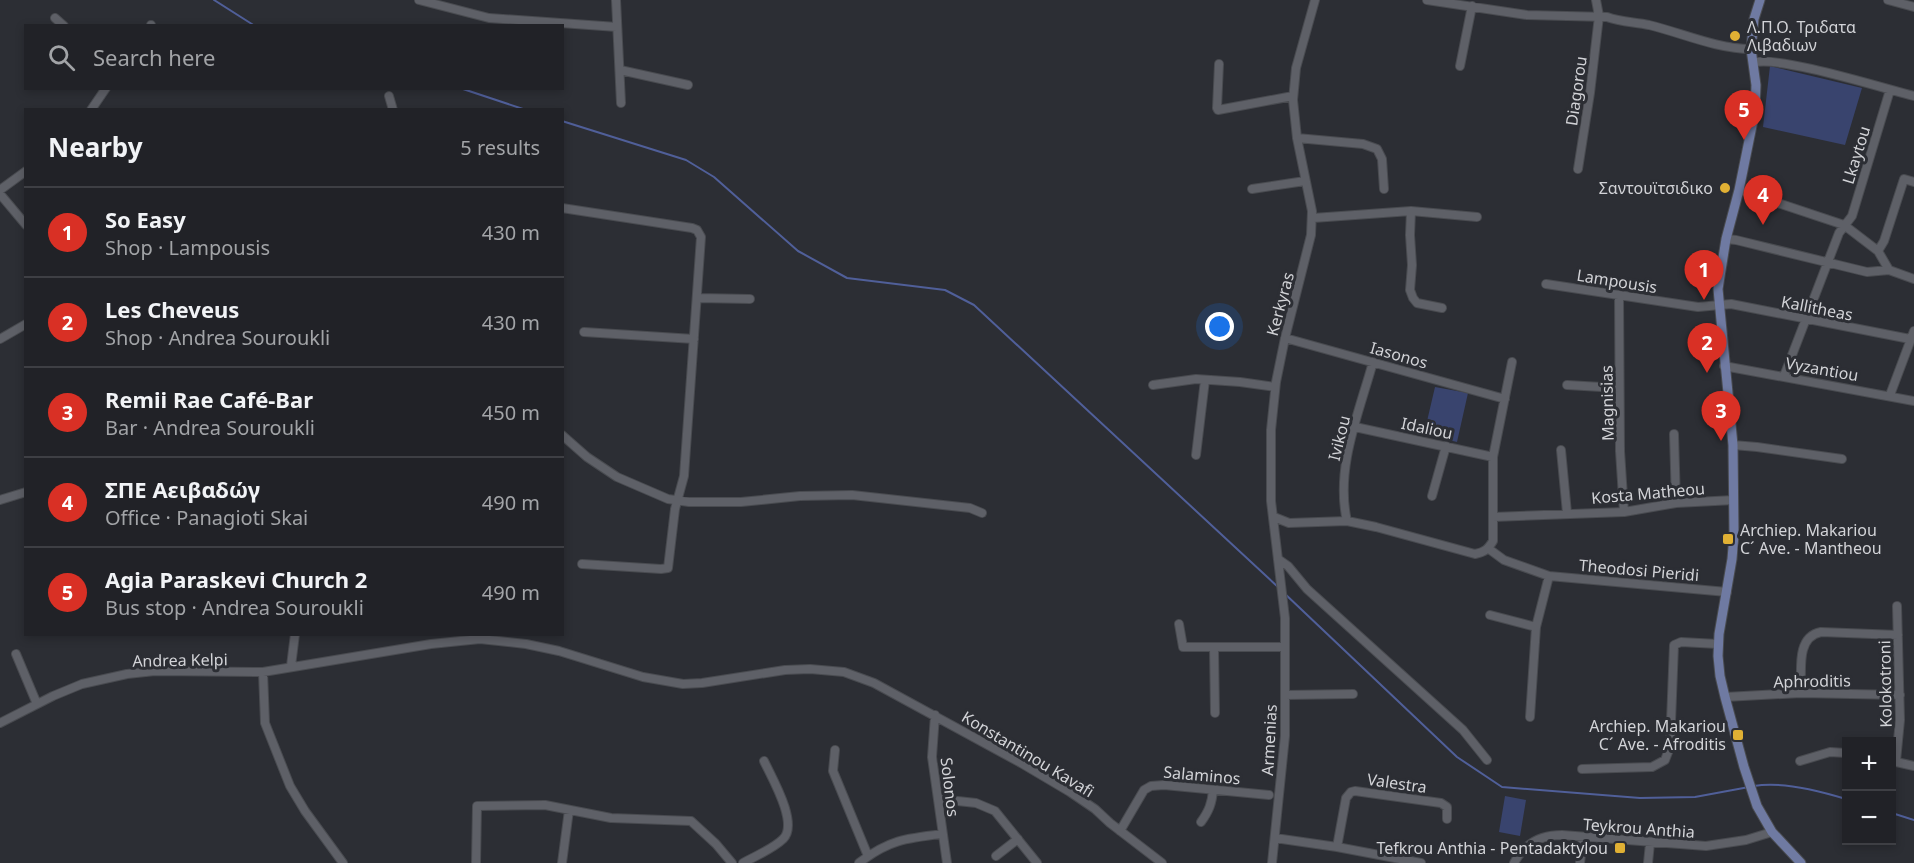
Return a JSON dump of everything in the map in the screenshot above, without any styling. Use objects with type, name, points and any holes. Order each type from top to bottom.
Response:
[{"type":"main road","points":[[1760,0],[1754,19],[1751,48],[1756,103],[1719,278],[1724,366],[1733,445],[1734,501],[1732,559],[1718,644],[1719,666],[1744,767],[1758,806],[1772,832],[1801,863]]},
{"type":"street","points":[[419,0],[489,18],[617,27]]},
{"type":"street","points":[[616,0],[621,103]]},
{"type":"street","name":"Kerkyras","points":[[1286,618],[1270,476],[1272,410],[1285,338],[1308,251],[1313,218],[1297,138],[1293,96],[1296,68],[1315,0]]},
{"type":"street","points":[[1427,0],[1527,15],[1599,16],[1649,25],[1725,46],[1751,48]]},
{"type":"street","name":"Diagorou","points":[[1578,169],[1599,16],[1596,0]]},
{"type":"street","points":[[1888,0],[1914,7]]},
{"type":"street","points":[[1460,66],[1472,6]]},
{"type":"street","points":[[55,18],[62,24]]},
{"type":"street","points":[[1753,63],[1766,61],[1826,72],[1914,96]]},
{"type":"street","points":[[1219,64],[1218,110],[1293,96]]},
{"type":"street","points":[[620,70],[688,85]]},
{"type":"street","points":[[92,108],[105,90]]},
{"type":"street","name":"Lkaytou","points":[[1784,376],[1828,262],[1844,225],[1852,216],[1890,90]]},
{"type":"street","points":[[389,96],[392,108]]},
{"type":"street","points":[[1297,138],[1363,144],[1377,149],[1382,159],[1384,189]]},
{"type":"street","points":[[24,173],[0,192],[24,222]]},
{"type":"street","points":[[1878,251],[1884,241],[1904,179],[1914,182]]},
{"type":"street","points":[[1252,189],[1305,181]]},
{"type":"street","points":[[1739,190],[1844,225],[1878,251],[1889,270]]},
{"type":"street","points":[[564,208],[697,230],[700,232],[702,242],[684,476],[677,500],[669,568],[582,564]]},
{"type":"street","points":[[1313,218],[1411,212],[1477,217]]},
{"type":"street","points":[[1411,212],[1411,293],[1415,301],[1420,304],[1442,308]]},
{"type":"street","points":[[1726,239],[1867,272],[1889,270],[1914,279]]},
{"type":"street","name":"Lampousis","points":[[1546,284],[1698,307],[1719,306]]},
{"type":"street","name":"Magnisias","points":[[1619,295],[1619,388],[1624,512]]},
{"type":"street","points":[[698,298],[750,299]]},
{"type":"street","name":"Kallitheas","points":[[1719,306],[1731,304],[1910,339]]},
{"type":"street","points":[[0,339],[24,325]]},
{"type":"street","points":[[1890,395],[1914,331]]},
{"type":"street","points":[[584,332],[694,339]]},
{"type":"street","name":"Iasonos","points":[[1285,338],[1505,399]]},
{"type":"street","name":"Ivikou","points":[[1347,521],[1344,508],[1344,483],[1347,458],[1373,362]]},
{"type":"street","points":[[1274,517],[1289,523],[1347,521],[1475,554],[1489,549],[1493,541],[1493,457],[1512,362]]},
{"type":"street","name":"Vyzantiou","points":[[1724,366],[1914,401]]},
{"type":"street","points":[[1153,385],[1196,379],[1275,387]]},
{"type":"street","points":[[1196,455],[1205,380]]},
{"type":"street","points":[[1567,385],[1619,388]]},
{"type":"street","name":"Idaliou","points":[[1355,427],[1493,457]]},
{"type":"street","points":[[1674,434],[1676,503]]},
{"type":"street","points":[[564,437],[587,457],[617,477],[668,499],[689,502],[741,502],[800,496],[852,495],[970,508],[982,513]]},
{"type":"street","points":[[1733,445],[1842,459]]},
{"type":"street","points":[[1432,496],[1446,446]]},
{"type":"street","points":[[1561,450],[1567,513]]},
{"type":"street","points":[[0,500],[24,493]]},
{"type":"street","name":"Kosta Matheou","points":[[1493,517],[1624,512],[1676,503],[1734,501]]},
{"type":"street","name":"Theodosi Pieridi","points":[[1489,549],[1504,560],[1549,576],[1727,592]]},
{"type":"street","points":[[1279,562],[1288,566],[1307,589],[1463,730],[1487,760]]},
{"type":"street","points":[[1530,717],[1536,627],[1549,576]]},
{"type":"street","name":"Kolokotroni","points":[[1896,752],[1900,734],[1897,606]]},
{"type":"street","points":[[1490,615],[1536,627]]},
{"type":"street","name":"Armenias","points":[[1272,863],[1285,736],[1286,618]]},
{"type":"street","points":[[1179,624],[1184,647],[1285,647]]},
{"type":"street","points":[[1801,693],[1803,644],[1812,634],[1821,632],[1898,635]]},
{"type":"street","points":[[291,666],[295,636]]},
{"type":"street","name":"Andrea Kelpi","points":[[0,723],[82,684],[127,674],[155,671],[263,672],[466,637]]},
{"type":"street","name":"Konstantinou Kavafi","points":[[466,637],[504,640],[559,651],[644,678],[683,684],[785,670],[810,669],[844,672],[874,683],[935,715],[1070,792],[1095,809],[1155,861]]},
{"type":"street","points":[[1582,769],[1652,766],[1662,762],[1669,752],[1672,729],[1674,645],[1678,642],[1718,644]]},
{"type":"street","points":[[1214,647],[1215,713]]},
{"type":"street","points":[[16,654],[37,705]]},
{"type":"street","points":[[263,672],[265,723],[290,786],[305,811],[343,863]]},
{"type":"street","name":"Aphroditis","points":[[1725,697],[1801,693],[1900,695]]},
{"type":"street","points":[[1285,695],[1353,694]]},
{"type":"street","name":"Solonos","points":[[935,715],[932,757],[947,863]]},
{"type":"street","points":[[835,750],[833,771],[868,856]]},
{"type":"street","points":[[1800,761],[1830,752],[1842,753]]},
{"type":"street","points":[[743,863],[783,840],[788,827],[787,813],[764,761]]},
{"type":"street","points":[[1896,761],[1914,765]]},
{"type":"street","name":"Salaminos","points":[[1120,831],[1142,793],[1151,786],[1164,785],[1269,795]]},
{"type":"street","points":[[1201,822],[1212,804],[1213,789]]},
{"type":"street","name":"Valestra","points":[[1337,847],[1346,798],[1351,792],[1441,803],[1447,807],[1447,819]]},
{"type":"street","points":[[939,799],[976,803],[989,807],[1000,816],[1037,863]]},
{"type":"street","points":[[476,863],[477,806],[545,805],[611,818],[691,821],[716,844],[732,863]]},
{"type":"street","points":[[562,863],[569,810]]},
{"type":"street","name":"Teykrou Anthia","points":[[1514,863],[1523,849],[1541,838],[1555,835],[1706,846],[1746,840],[1772,832]]},
{"type":"street","points":[[859,863],[892,843],[942,834]]},
{"type":"street","points":[[1580,863],[1583,837]]},
{"type":"street","points":[[1275,838],[1421,863]]},
{"type":"street","points":[[996,856],[1018,839]]},
{"type":"street","points":[[1648,863],[1650,843]]},
{"type":"shaded area","points":[[1770,66],[1862,88],[1845,145],[1763,127]]},
{"type":"shaded area","points":[[1435,387],[1468,393],[1457,442],[1424,434]]},
{"type":"shaded area","points":[[1505,796],[1526,800],[1520,836],[1499,832]]},
{"type":"waterway","points":[[214,0],[252,24]]},
{"type":"waterway","points":[[466,90],[520,108]]},
{"type":"waterway","points":[[564,122],[686,160],[714,177],[798,251],[847,278],[945,290],[974,305],[1278,587]]},
{"type":"waterway","points":[[1284,593],[1457,757],[1502,787],[1640,798],[1695,797],[1749,787]]},
{"type":"waterway","points":[[1754,786],[1789,786],[1842,798]]},
{"type":"waterway","points":[[1896,814],[1914,820]]},
{"type":"place","name":"Λ.Π.Ο. Τριδατα Λιβαδιων","points":[[1735,36]]},
{"type":"place","name":"Agia Paraskevi Church 2","points":[[1744,140]]},
{"type":"place","name":"Σαντουϊτσιδικο","points":[[1725,188]]},
{"type":"place","name":"ΣΠΕ Αειβαδώγ","points":[[1763,225]]},
{"type":"place","name":"So Easy","points":[[1704,300]]},
{"type":"place","name":"Les Cheveus","points":[[1707,373]]},
{"type":"place","name":"Remii Rae Café-Bar","points":[[1721,441]]},
{"type":"place","name":"Archiep. Makariou C´ Ave. - Mantheou","points":[[1728,539]]},
{"type":"place","name":"Archiep. Makariou C´ Ave. - Afroditis","points":[[1738,735]]},
{"type":"place","name":"Tefkrou Anthia - Pentadaktylou","points":[[1620,848]]}]
